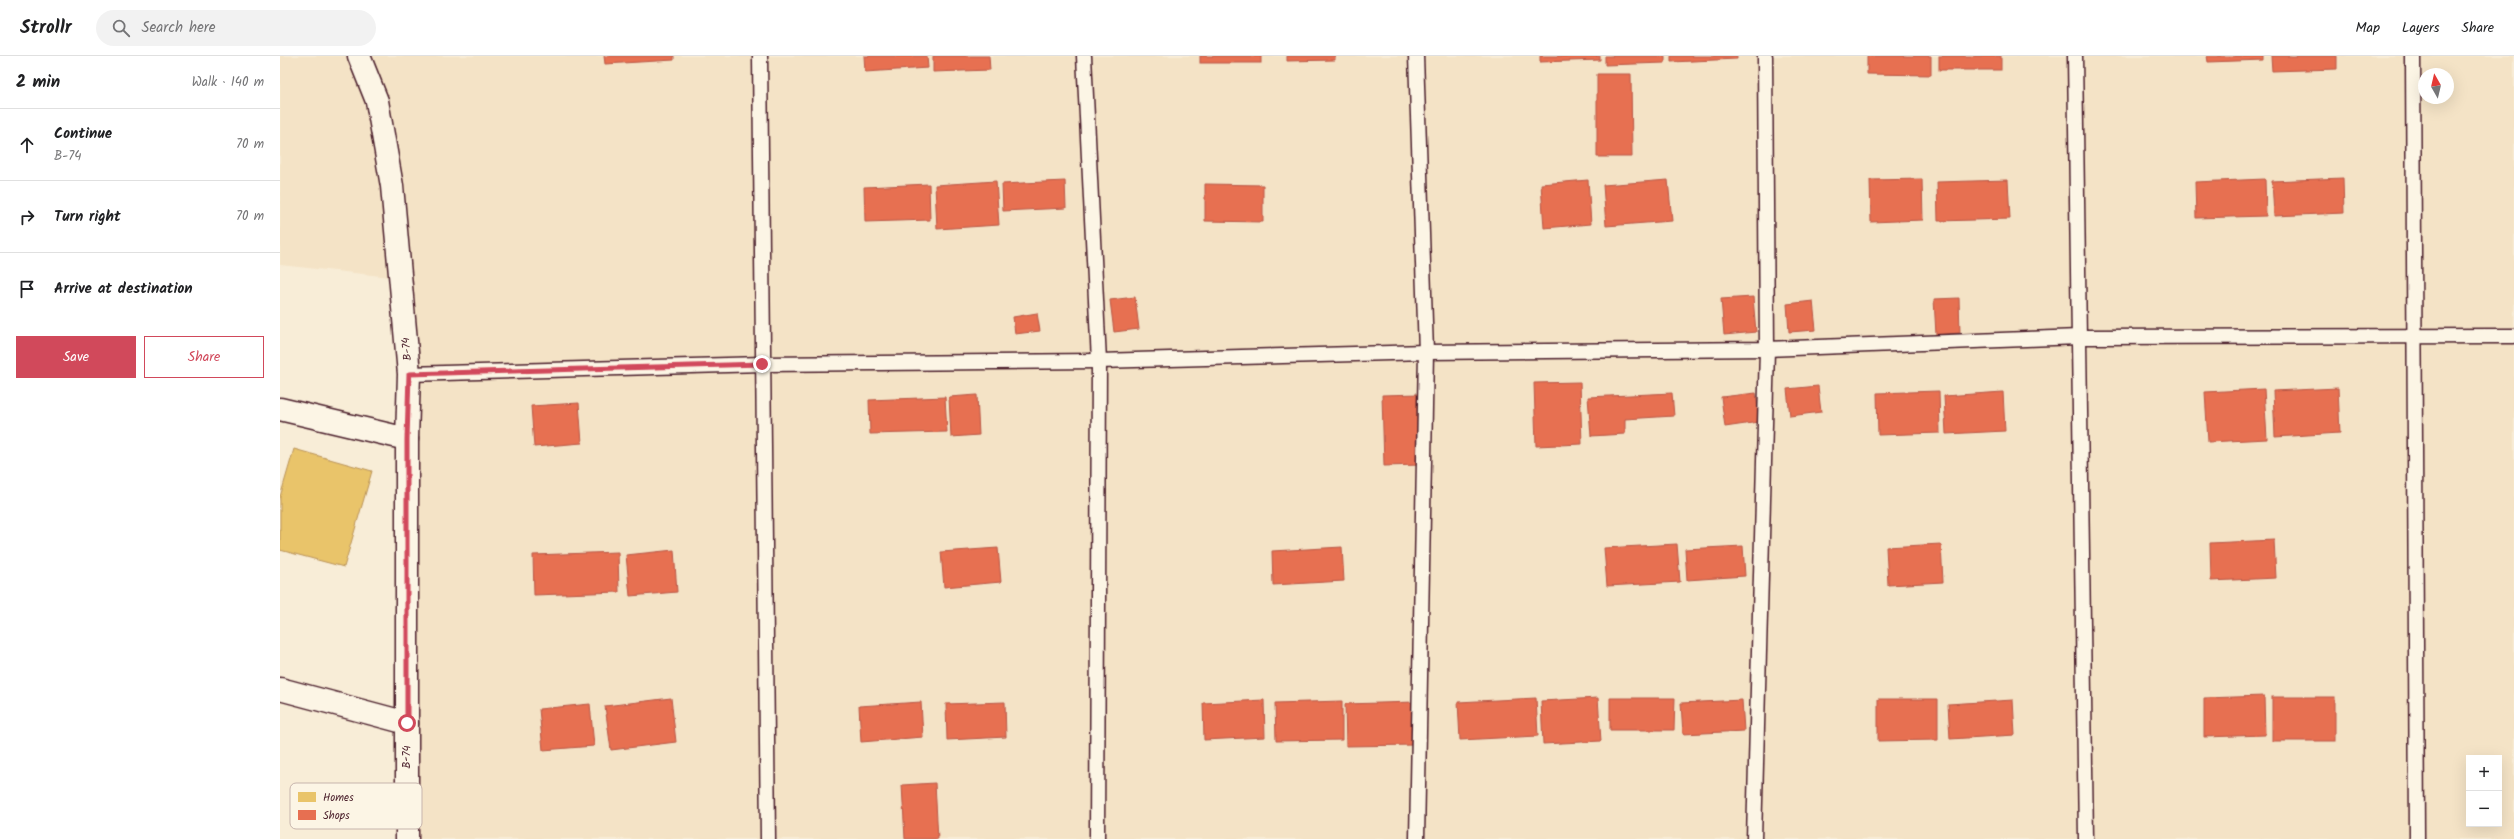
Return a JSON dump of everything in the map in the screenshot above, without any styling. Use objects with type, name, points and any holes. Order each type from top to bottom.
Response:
[{"type":"street","name":"B-74","points":[[359,56],[377,101],[392,186],[409,374],[407,439],[407,783]]},
{"type":"street","points":[[280,409],[407,439]]},
{"type":"street","points":[[280,689],[407,723]]},
{"type":"lane","points":[[760,56],[768,839]]},
{"type":"lane","points":[[1084,56],[1099,361],[1097,839]]},
{"type":"lane","points":[[1416,56],[1426,352],[1417,839]]},
{"type":"lane","points":[[1754,839],[1766,349],[1765,56]]},
{"type":"lane","points":[[2075,56],[2086,839]]},
{"type":"lane","points":[[2413,56],[2417,839]]},
{"type":"lane","points":[[409,374],[762,364],[1099,361],[1426,352],[1766,349],[2079,337],[2514,336]]},
{"type":"shaded area","points":[[280,56],[2514,56],[2514,839],[407,839],[407,829],[422,829],[422,783],[406,783],[400,278],[280,265]]},
{"type":"building: Homes","points":[[294,449],[372,471],[344,567],[280,550],[280,497]]},
{"type":"building: Shops","points":[[604,56],[674,56],[674,60],[605,64]]},
{"type":"building: Shops","points":[[864,56],[927,56],[928,68],[865,72]]},
{"type":"building: Shops","points":[[933,56],[989,56],[990,70],[933,72]]},
{"type":"building: Shops","points":[[1200,56],[1261,56],[1261,63],[1200,63]]},
{"type":"building: Shops","points":[[1287,56],[1335,56],[1335,60],[1287,61]]},
{"type":"building: Shops","points":[[1540,56],[1600,56],[1600,60],[1540,62]]},
{"type":"building: Shops","points":[[1605,56],[1665,56],[1665,63],[1605,65]]},
{"type":"building: Shops","points":[[1671,56],[1737,56],[1737,59],[1671,62]]},
{"type":"building: Shops","points":[[1867,56],[1931,56],[1931,75],[1867,74]]},
{"type":"building: Shops","points":[[1939,56],[2001,56],[2001,70],[1939,70]]},
{"type":"building: Shops","points":[[2207,56],[2263,56],[2263,60],[2208,62]]},
{"type":"building: Shops","points":[[2271,56],[2337,56],[2337,69],[2272,71]]},
{"type":"building: Shops","points":[[1597,74],[1631,74],[1632,157],[1597,157]]},
{"type":"building: Shops","points":[[2343,178],[2344,213],[2274,216],[2272,181]]},
{"type":"building: Shops","points":[[1922,179],[1923,220],[1871,222],[1870,180]]},
{"type":"building: Shops","points":[[2265,179],[2266,216],[2196,218],[2195,182]]},
{"type":"building: Shops","points":[[1588,180],[1591,224],[1544,228],[1541,184]]},
{"type":"building: Shops","points":[[1668,180],[1672,221],[1606,226],[1603,185]]},
{"type":"building: Shops","points":[[2008,180],[2010,219],[1938,221],[1937,182]]},
{"type":"building: Shops","points":[[996,181],[999,225],[937,229],[935,185]]},
{"type":"building: Shops","points":[[1065,181],[1066,208],[1003,211],[1002,184]]},
{"type":"building: Shops","points":[[929,184],[930,220],[865,222],[864,187]]},
{"type":"building: Shops","points":[[1205,184],[1263,185],[1263,222],[1205,221]]},
{"type":"building: Shops","points":[[1135,297],[1139,329],[1114,332],[1110,300]]},
{"type":"building: Shops","points":[[1753,297],[1756,332],[1724,335],[1721,299]]},
{"type":"building: Shops","points":[[1959,298],[1960,333],[1936,335],[1934,299]]},
{"type":"building: Shops","points":[[1813,301],[1816,330],[1789,332],[1787,304]]},
{"type":"building: Shops","points":[[1037,313],[1040,331],[1015,334],[1013,317]]},
{"type":"building: Shops","points":[[1580,382],[1582,444],[1536,446],[1534,383]]},
{"type":"building: Shops","points":[[1818,386],[1821,412],[1790,416],[1787,389]]},
{"type":"building: Shops","points":[[2338,388],[2340,433],[2275,437],[2273,391]]},
{"type":"building: Shops","points":[[2264,389],[2267,439],[2208,442],[2205,392]]},
{"type":"building: Shops","points":[[1939,391],[1940,433],[1878,435],[1877,393]]},
{"type":"building: Shops","points":[[2003,392],[2005,431],[1946,434],[1944,396]]},
{"type":"building: Shops","points":[[1672,393],[1674,416],[1625,419],[1625,434],[1591,436],[1588,397]]},
{"type":"building: Shops","points":[[1756,393],[1759,422],[1725,427],[1721,397]]},
{"type":"building: Shops","points":[[1419,394],[1421,465],[1384,466],[1382,395]]},
{"type":"building: Shops","points":[[977,395],[979,435],[951,437],[949,397]]},
{"type":"building: Shops","points":[[945,397],[947,432],[870,434],[869,400]]},
{"type":"building: Shops","points":[[579,403],[582,443],[534,447],[531,406]]},
{"type":"building: Shops","points":[[2274,540],[2276,578],[2211,581],[2210,543]]},
{"type":"building: Shops","points":[[1677,544],[1680,582],[1607,586],[1604,548]]},
{"type":"building: Shops","points":[[1941,544],[1943,582],[1888,585],[1886,547]]},
{"type":"building: Shops","points":[[1743,546],[1745,576],[1687,580],[1685,549]]},
{"type":"building: Shops","points":[[1342,547],[1344,581],[1273,585],[1272,551]]},
{"type":"building: Shops","points":[[998,548],[1001,582],[944,587],[941,552]]},
{"type":"building: Shops","points":[[674,550],[677,592],[630,596],[626,555]]},
{"type":"building: Shops","points":[[618,552],[619,592],[534,595],[533,555]]},
{"type":"building: Shops","points":[[2264,696],[2265,735],[2204,737],[2204,698]]},
{"type":"building: Shops","points":[[2272,697],[2335,697],[2335,741],[2272,741]]},
{"type":"building: Shops","points":[[671,698],[676,742],[611,750],[605,706]]},
{"type":"building: Shops","points":[[1536,698],[1538,736],[1460,740],[1458,702]]},
{"type":"building: Shops","points":[[1598,698],[1601,741],[1543,744],[1541,701]]},
{"type":"building: Shops","points":[[1610,698],[1675,698],[1674,730],[1610,730]]},
{"type":"building: Shops","points":[[1878,699],[1938,699],[1938,740],[1878,741]]},
{"type":"building: Shops","points":[[1264,700],[1265,737],[1204,740],[1203,703]]},
{"type":"building: Shops","points":[[1742,700],[1744,731],[1683,734],[1681,703]]},
{"type":"building: Shops","points":[[2013,700],[2015,735],[1950,739],[1948,704]]},
{"type":"building: Shops","points":[[1342,701],[1342,740],[1276,741],[1275,703]]},
{"type":"building: Shops","points":[[921,702],[923,737],[861,742],[859,706]]},
{"type":"building: Shops","points":[[1005,702],[1006,737],[947,740],[946,704]]},
{"type":"building: Shops","points":[[1415,702],[1416,745],[1346,746],[1345,704]]},
{"type":"building: Shops","points":[[590,704],[594,746],[543,750],[539,709]]},
{"type":"building: Shops","points":[[935,783],[938,839],[905,839],[902,785]]},
{"type":"route","points":[[407,723],[407,439],[409,374],[762,364]]}]
